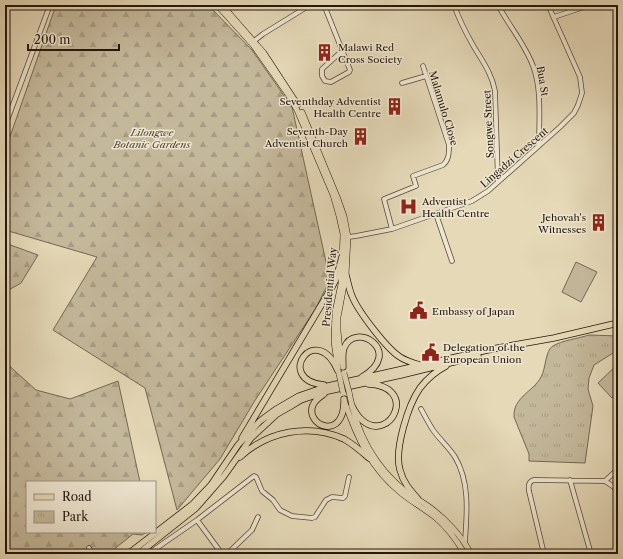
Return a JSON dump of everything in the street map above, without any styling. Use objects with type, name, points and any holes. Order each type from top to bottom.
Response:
[{"type":"highway","points":[[128,554],[193,504],[211,485],[238,445],[332,287],[339,271],[342,257]]},
{"type":"highway","points":[[346,275],[352,296],[358,308],[382,340],[400,357],[420,366]]},
{"type":"highway","points":[[401,373],[420,366],[492,349],[531,343],[618,323]]},
{"type":"highway","points":[[341,371],[344,349],[349,341],[363,337],[373,342],[378,350],[378,363],[359,382]]},
{"type":"highway","points":[[238,445],[260,421],[299,396],[531,343]]},
{"type":"highway","points":[[328,389],[313,384],[304,378],[301,374],[300,368],[303,358],[310,351],[321,350],[330,356],[341,371]]},
{"type":"highway","points":[[418,499],[403,480],[399,464],[398,447],[413,400],[420,388],[442,368],[455,361]]},
{"type":"highway","points":[[352,406],[363,422],[374,426],[385,424],[395,415],[397,404],[393,394],[389,390],[384,386],[359,382]]},
{"type":"highway","points":[[328,389],[317,399],[312,407],[314,419],[322,425],[332,426],[342,418],[345,409],[344,399]]},
{"type":"highway","points":[[140,554],[196,508],[215,488],[251,438],[277,414],[301,400],[328,389]]},
{"type":"highway","points":[[232,464],[245,452],[261,441],[287,432],[302,430],[318,431],[344,440],[370,456]]},
{"type":"main road","name":"Presidential Way","points":[[217,5],[253,44],[297,110],[333,195],[343,234],[340,284],[335,312],[334,342],[341,371],[349,392],[360,432],[370,456]]},
{"type":"main road","name":"Presidential Way","points":[[222,5],[254,41],[285,84],[302,112],[344,216],[348,237],[346,275],[338,317],[339,352],[344,399],[356,434],[391,484],[400,493],[437,519],[467,553]]},
{"type":"main road","points":[[370,456],[395,482],[447,520],[465,541],[467,553]]},
{"type":"main road","points":[[429,507],[448,524],[467,553]]},
{"type":"street","points":[[5,126],[50,5]]},
{"type":"street","points":[[254,41],[310,5]]},
{"type":"street","points":[[324,5],[349,68],[350,72],[331,82],[325,81],[322,76],[322,70],[342,51]]},
{"type":"street","name":"Songwe Street","points":[[454,5],[458,18],[489,71],[494,84],[498,181]]},
{"type":"street","name":"Bua St","points":[[498,5],[525,49],[534,67],[538,87],[539,145]]},
{"type":"street","name":"Lingadzi Crescent","points":[[348,237],[392,229],[472,201],[488,191],[574,113],[582,93],[580,77],[548,5]]},
{"type":"street","points":[[554,18],[590,5]]},
{"type":"street","name":"Malamulo Close","points":[[392,229],[384,199],[416,186],[414,176],[443,165],[447,161],[449,154],[449,145],[423,66]]},
{"type":"street","points":[[402,83],[426,76]]},
{"type":"street","points":[[436,214],[452,261]]},
{"type":"street","points":[[421,409],[433,430],[454,456],[462,472],[467,502],[465,541]]},
{"type":"street","points":[[605,481],[618,469]]},
{"type":"street","points":[[148,554],[197,520],[254,476],[256,477],[260,488],[273,500],[280,510],[292,516],[312,518],[318,514],[326,500],[332,497],[343,498],[345,496],[349,477]]},
{"type":"street","points":[[544,554],[529,491],[529,483],[534,480],[605,481],[614,487],[618,494]]},
{"type":"street","points":[[570,480],[591,554]]},
{"type":"street","points":[[227,554],[252,530],[258,517]]},
{"type":"street","points":[[197,520],[220,553]]},
{"type":"street","points":[[89,548],[93,554]]},
{"type":"green space","name":"Lilongwe Botanic Gardens","points":[[56,5],[208,5],[252,50],[292,107],[330,280],[316,308],[254,402],[220,459],[177,510],[145,388],[53,330],[97,257],[5,230],[5,151]]},
{"type":"green space","points":[[5,243],[38,255],[21,283],[5,292]]},
{"type":"green space","points":[[576,262],[597,272],[581,302],[562,292]]},
{"type":"green space","points":[[589,335],[618,336],[618,350],[594,365],[589,378],[588,389],[593,406],[585,463],[529,461],[529,454],[514,417],[517,404],[538,382],[543,374],[550,348],[560,343]]},
{"type":"green space","points":[[5,362],[36,390],[70,399],[118,381],[140,481],[26,481],[26,533],[145,533],[142,535],[133,534],[108,554],[5,554]]},
{"type":"green space","points":[[618,364],[618,393],[612,398],[598,383]]},
{"type":"place","name":"Malawi Red Cross Society","points":[[325,53]]},
{"type":"place","name":"Seventhday Adventist Health Centre","points":[[394,107]]},
{"type":"place","name":"Seventh-Day Adventist Church","points":[[361,137]]},
{"type":"place","name":"Adventist Health Centre","points":[[409,207]]},
{"type":"place","name":"Jehovah's Witnesses","points":[[599,223]]},
{"type":"place","name":"Embassy of Japan","points":[[419,311]]},
{"type":"place","name":"Delegation of the European Union","points":[[430,353]]}]
